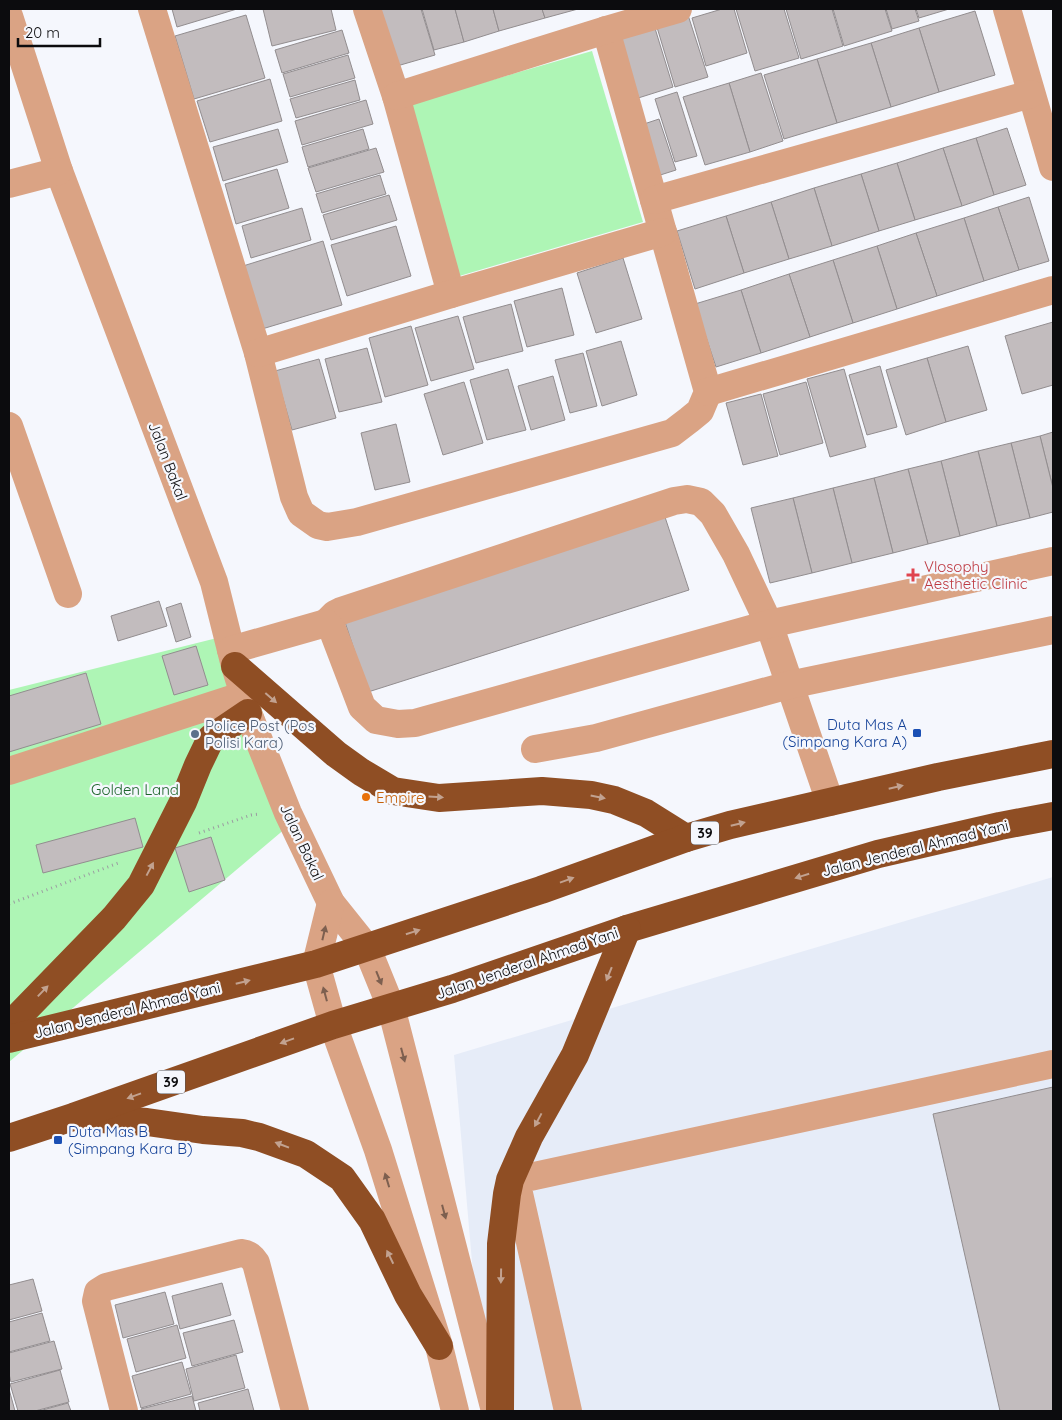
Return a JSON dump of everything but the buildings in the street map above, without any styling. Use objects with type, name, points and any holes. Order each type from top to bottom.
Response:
[{"type":"highway","points":[[233,658],[336,754],[393,791],[439,798],[542,791],[591,795],[614,800],[646,813],[686,838]]},
{"type":"highway","points":[[9,1026],[114,918],[141,885],[184,802],[211,738],[246,704]]},
{"type":"highway","name":"Jalan Jenderal Ahmad Yani","points":[[9,1039],[316,964],[541,890],[686,838],[938,777],[1053,754]]},
{"type":"highway","name":"Jalan Jenderal Ahmad Yani","points":[[9,1138],[333,1025],[452,989],[627,929],[878,854],[1053,816]]},
{"type":"highway","points":[[500,1411],[502,1244],[510,1180],[529,1137],[575,1055],[627,929]]},
{"type":"highway","points":[[73,1117],[147,1122],[203,1130],[242,1133],[260,1137],[306,1154],[342,1178],[372,1220],[408,1295],[438,1346]]},
{"type":"street","points":[[152,9],[258,353],[294,497],[301,513],[312,522],[327,527],[358,522],[672,433],[700,411],[708,392],[606,30]]},
{"type":"street","points":[[367,9],[396,96],[451,294]]},
{"type":"street","points":[[396,96],[678,9]]},
{"type":"street","points":[[1007,9],[1053,167]]},
{"type":"street","name":"Jalan Bakal","points":[[9,16],[59,171],[214,582],[246,704],[288,813],[331,903],[366,948],[390,1008],[496,1411]]},
{"type":"street","points":[[654,200],[1031,94]]},
{"type":"street","points":[[9,184],[59,171]]},
{"type":"street","points":[[258,353],[663,232]]},
{"type":"street","points":[[708,392],[1053,290]]},
{"type":"street","points":[[9,426],[68,594]]},
{"type":"street","points":[[233,658],[326,622],[341,611],[674,501],[687,499],[701,502],[713,514],[736,554],[769,624],[830,802]]},
{"type":"street","points":[[326,622],[333,631],[362,707],[376,720],[398,724],[415,723],[769,624],[1053,562]]},
{"type":"street","points":[[535,749],[596,738],[789,685],[1053,630]]},
{"type":"street","points":[[9,770],[246,704]]},
{"type":"street","points":[[331,903],[316,964],[333,1025],[378,1150],[438,1346],[454,1411]]},
{"type":"street","points":[[568,1411],[516,1180],[1053,1064]]},
{"type":"street","points":[[124,1411],[96,1301],[98,1292],[106,1287],[241,1253],[252,1256],[256,1263],[295,1411]]},
{"type":"shaded area","points":[[1053,877],[1053,1411],[485,1411],[454,1055]]},
{"type":"green space","points":[[592,51],[643,222],[456,277],[405,105]]},
{"type":"green space","name":"Golden Land","points":[[237,633],[299,817],[9,1062],[9,690]]},
{"type":"place","name":"Vlosophy Aesthetic Clinic","points":[[913,575]]},
{"type":"place","name":"Duta Mas A (Simpang Kara A)","points":[[917,733]]},
{"type":"place","name":"Police Post (Pos Polisi Kara)","points":[[195,734]]},
{"type":"place","name":"Empire","points":[[366,797]]},
{"type":"place","name":"Duta Mas B (Simpang Kara B)","points":[[58,1140]]}]
